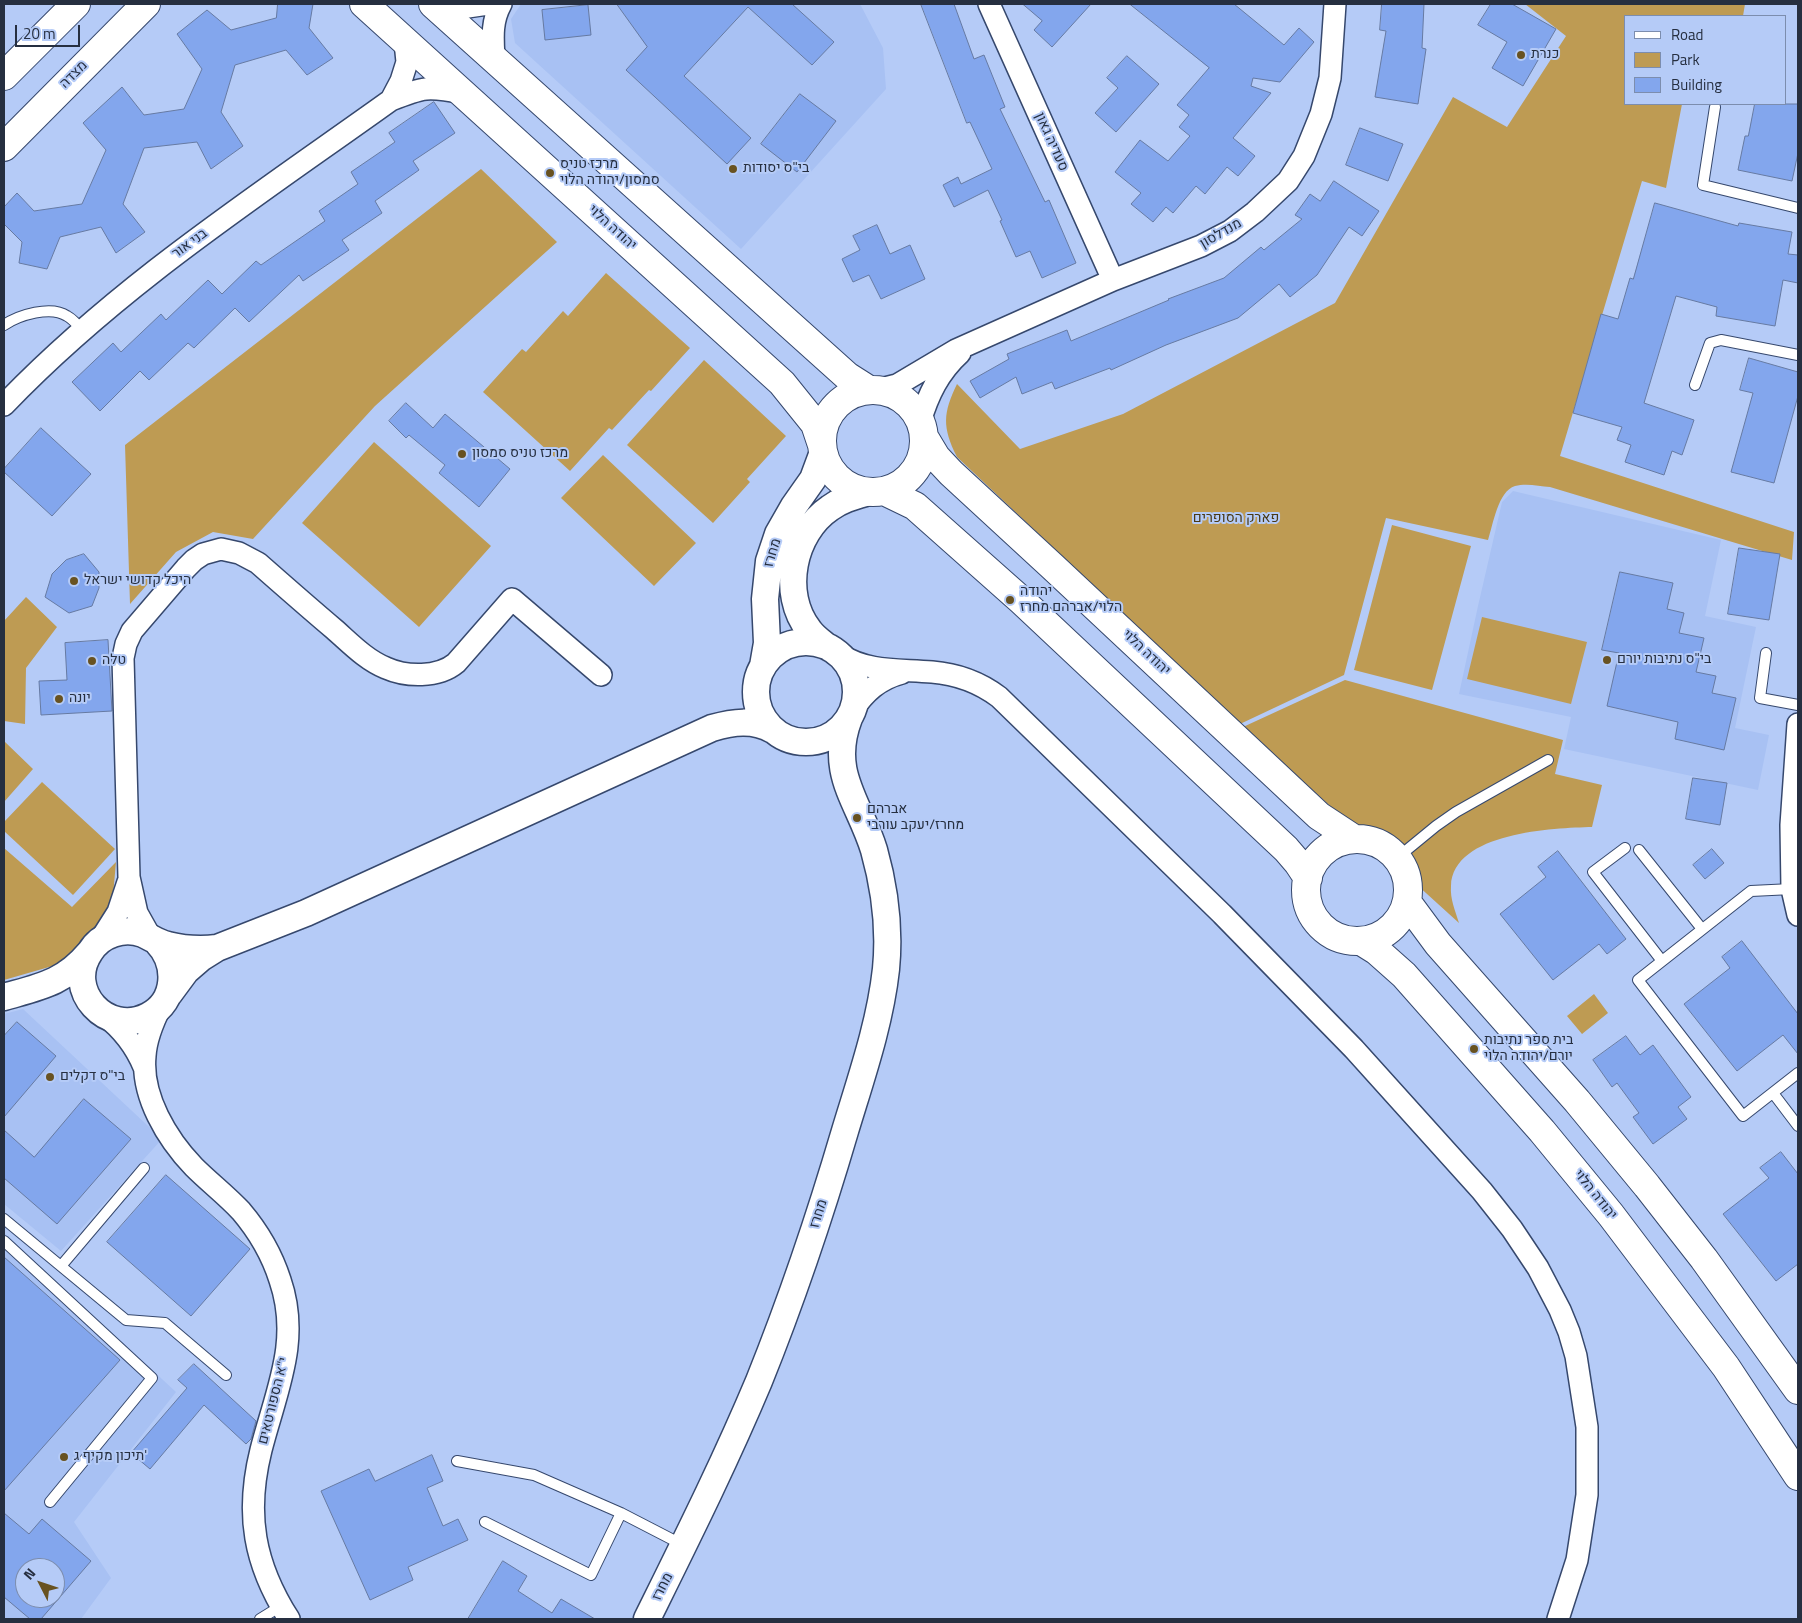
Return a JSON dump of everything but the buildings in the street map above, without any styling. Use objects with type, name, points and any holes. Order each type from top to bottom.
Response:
[{"type":"main road","points":[[4,76],[76,4]]},
{"type":"main road","name":"מצדה","points":[[4,147],[146,4]]},
{"type":"main road","name":"יהודה הלוי","points":[[364,4],[782,383],[815,424],[823,448]]},
{"type":"main road","points":[[435,5],[847,376],[873,390],[893,394],[912,408],[922,430],[920,460],[911,474],[899,485],[876,491]]},
{"type":"main road","points":[[873,390],[847,397],[835,408],[826,422],[822,437],[823,448],[829,467],[840,479],[853,488],[876,491],[915,506],[1022,601],[1286,849],[1308,878]]},
{"type":"main road","name":"יהודה הלוי","points":[[922,430],[936,457],[951,473],[1068,580],[1319,816],[1354,840]]},
{"type":"main road","points":[[1354,840],[1369,841],[1377,843],[1397,858],[1407,879],[1407,902],[1401,917],[1390,930],[1376,938],[1361,941],[1338,938],[1313,917],[1308,902],[1308,878],[1314,864],[1325,851],[1339,843],[1354,840]]},
{"type":"main road","points":[[1407,902],[1438,944],[1577,1101],[1647,1186],[1704,1259],[1798,1390]]},
{"type":"main road","name":"יהודה הלוי","points":[[1361,941],[1377,951],[1404,975],[1542,1131],[1611,1215],[1726,1367],[1798,1476]]},
{"type":"street","points":[[435,5],[461,8],[488,4]]},
{"type":"street","points":[[494,59],[492,36],[495,15],[501,4]]},
{"type":"street","name":"סעדיה גאון","points":[[990,4],[1113,280]]},
{"type":"street","name":"מנדלסון","points":[[873,390],[897,385],[932,363],[972,343],[1113,280],[1202,246],[1230,231],[1255,212],[1288,181],[1304,156],[1321,114],[1330,78],[1335,4]]},
{"type":"street","name":"בני אור","points":[[391,100],[407,62],[405,42]]},
{"type":"street","name":"בני אור","points":[[4,405],[82,329],[181,250],[391,100],[418,89],[437,88],[463,94]]},
{"type":"street","name":"מנדלסון","points":[[922,430],[926,402],[935,383],[954,359],[972,343]]},
{"type":"street","name":"מחרז","points":[[760,673],[767,643],[764,599],[769,561],[778,534],[794,506],[813,479],[823,448]]},
{"type":"street","name":"מחרז","points":[[832,650],[809,630],[799,612],[794,594],[793,575],[796,556],[803,538],[814,522],[829,508],[847,498],[876,491]]},
{"type":"street","points":[[144,1069],[136,1050],[120,1028],[98,1010],[85,993],[83,980],[84,966],[94,947],[118,912],[126,892],[128,877],[123,673],[127,639],[135,627],[186,568],[203,554],[221,549],[230,550],[248,557],[258,563],[364,655],[389,670],[405,673],[432,674],[454,665],[512,599],[601,675]]},
{"type":"street","points":[[712,728],[737,708],[774,653],[788,645],[810,642],[832,650],[853,662],[873,668],[942,673],[967,680],[990,691],[1007,704],[1222,914],[1354,1049],[1477,1185],[1526,1248],[1550,1288],[1569,1332],[1576,1356],[1587,1427],[1587,1495],[1577,1560],[1558,1619]]},
{"type":"street","points":[[832,650],[850,666],[855,681],[856,696],[851,715]]},
{"type":"street","points":[[36,989],[66,993],[117,1020],[130,1021],[150,1015],[165,1000],[186,971],[200,958],[217,948],[306,913],[712,728],[747,722],[766,726],[784,735],[809,742],[825,739],[838,731],[862,697],[876,684],[894,675],[908,672]]},
{"type":"street","points":[[760,673],[757,703],[763,718],[784,735]]},
{"type":"street","name":"מחרז","points":[[647,1619],[729,1450],[787,1307],[833,1172],[878,1014],[886,971],[885,901],[873,848],[848,788],[843,768],[841,748],[843,735],[851,715]]},
{"type":"street","points":[[1798,724],[1791,825],[1792,889],[1798,915]]},
{"type":"street","name":"מחרז","points":[[784,735],[810,748],[822,757],[848,788]]},
{"type":"street","points":[[128,877],[137,913],[154,940],[166,953],[171,966],[172,980],[148,1036],[144,1056],[144,1069]]},
{"type":"street","points":[[4,997],[36,989],[64,976],[94,947],[111,934],[124,931],[138,932],[154,940],[192,949],[217,948]]},
{"type":"street","name":"י\"א הספורטאים","points":[[144,1069],[154,1107],[167,1132],[195,1167],[242,1212],[259,1235],[272,1258],[281,1281],[288,1328],[286,1352],[277,1399],[261,1450],[253,1506],[254,1535],[261,1564],[272,1592],[285,1613]]},
{"type":"lane","points":[[1715,107],[1703,185],[1798,208]]},
{"type":"lane","points":[[4,325],[12,320],[46,310],[66,315],[82,329]]},
{"type":"lane","points":[[1695,385],[1710,343],[1721,340],[1798,355]]},
{"type":"lane","points":[[1766,653],[1760,698],[1798,704]]},
{"type":"lane","points":[[1397,858],[1456,812],[1548,760]]},
{"type":"lane","points":[[1625,848],[1593,872],[1662,960]]},
{"type":"lane","points":[[1639,850],[1702,929]]},
{"type":"lane","points":[[1792,889],[1751,891],[1638,980],[1743,1116],[1798,1073]]},
{"type":"lane","points":[[1773,1093],[1798,1126]]},
{"type":"lane","points":[[61,1266],[144,1168]]},
{"type":"lane","points":[[4,1219],[126,1320],[165,1323],[226,1376]]},
{"type":"lane","points":[[4,1241],[152,1378],[50,1502]]},
{"type":"lane","points":[[457,1460],[534,1475],[621,1513],[684,1545]]},
{"type":"lane","points":[[485,1522],[591,1574],[621,1513]]},
{"type":"lane","points":[[260,1619],[285,1613]]},
{"type":"shaded area","name":"בי\"ס יסודות","points":[[521,4],[860,4],[883,48],[886,89],[741,249],[515,43],[511,19]]},
{"type":"shaded area","name":"בי\"ס נתיבות יורם","points":[[1513,491],[1721,540],[1705,616],[1756,627],[1735,728],[1769,735],[1758,790],[1564,749],[1571,717],[1459,694],[1502,502]]},
{"type":"shaded area","name":"בי\"ס דקלים","points":[[23,1009],[162,1139],[61,1251],[4,1204],[4,1014]]},
{"type":"shaded area","name":"תיכון מקיף ג'","points":[[4,1233],[176,1392],[74,1522],[111,1578],[81,1619],[4,1619]]},
{"type":"green space","name":"פארק הסופרים","points":[[1525,4],[1745,4],[1743,15],[1624,15],[1624,105],[1682,105],[1666,188],[1642,181],[1560,456],[1794,532],[1792,560],[1550,487],[1537,485],[1515,486],[1504,494],[1497,509],[1488,540],[1386,518],[1344,675],[1240,724],[957,457],[949,437],[946,420],[952,394],[957,384],[1020,449],[1123,414],[1335,303],[1453,97],[1507,127],[1566,36]]},
{"type":"green space","points":[[481,169],[557,242],[375,406],[253,539],[213,532],[176,552],[130,604],[125,445]]},
{"type":"green space","points":[[606,273],[690,348],[612,430],[609,428],[570,471],[483,392],[522,349],[526,352],[563,311],[568,316]]},
{"type":"green space","points":[[704,360],[786,436],[747,479],[750,482],[713,523],[627,445]]},
{"type":"green space","points":[[374,442],[491,546],[419,627],[302,523]]},
{"type":"green space","points":[[603,455],[696,543],[654,586],[561,498]]},
{"type":"green space","points":[[1392,525],[1471,546],[1432,690],[1354,670]]},
{"type":"green space","points":[[26,597],[57,627],[26,668],[25,724],[4,721],[4,621]]},
{"type":"green space","points":[[1482,617],[1587,642],[1571,704],[1467,679]]},
{"type":"green space","points":[[1345,680],[1563,740],[1555,774],[1602,785],[1592,827],[1554,829],[1508,837],[1486,844],[1469,854],[1456,868],[1451,886],[1452,900],[1459,923],[1243,727]]},
{"type":"green space","points":[[4,741],[33,769],[4,802]]},
{"type":"green space","points":[[42,782],[115,849],[73,895],[4,831],[4,822]]},
{"type":"green space","points":[[4,848],[72,907],[116,862],[112,907],[95,936],[63,963],[4,980]]},
{"type":"green space","points":[[1594,994],[1608,1013],[1582,1034],[1567,1016]]},
{"type":"place","name":"כנרת","points":[[1521,55]]},
{"type":"place","name":"בי\"ס יסודות","points":[[733,169]]},
{"type":"place","name":"מרכז טניס סמסון/יהודה הלוי","points":[[550,173]]},
{"type":"place","name":"מרכז טניס סמסון","points":[[462,454]]},
{"type":"place","name":"היכל קדושי ישראל","points":[[74,581]]},
{"type":"place","name":"יהודה הלוי/אברהם מחרז","points":[[1010,600]]},
{"type":"place","name":"בי\"ס נתיבות יורם","points":[[1607,660]]},
{"type":"place","name":"טלה","points":[[92,661]]},
{"type":"place","name":"יונה","points":[[59,699]]},
{"type":"place","name":"אברהם מחרז/יעקב עורבי","points":[[857,818]]},
{"type":"place","name":"בית ספר נתיבות יורם/יהודה הלוי","points":[[1474,1049]]},
{"type":"place","name":"בי\"ס דקלים","points":[[50,1077]]},
{"type":"place","name":"תיכון מקיף ג'","points":[[64,1457]]}]
